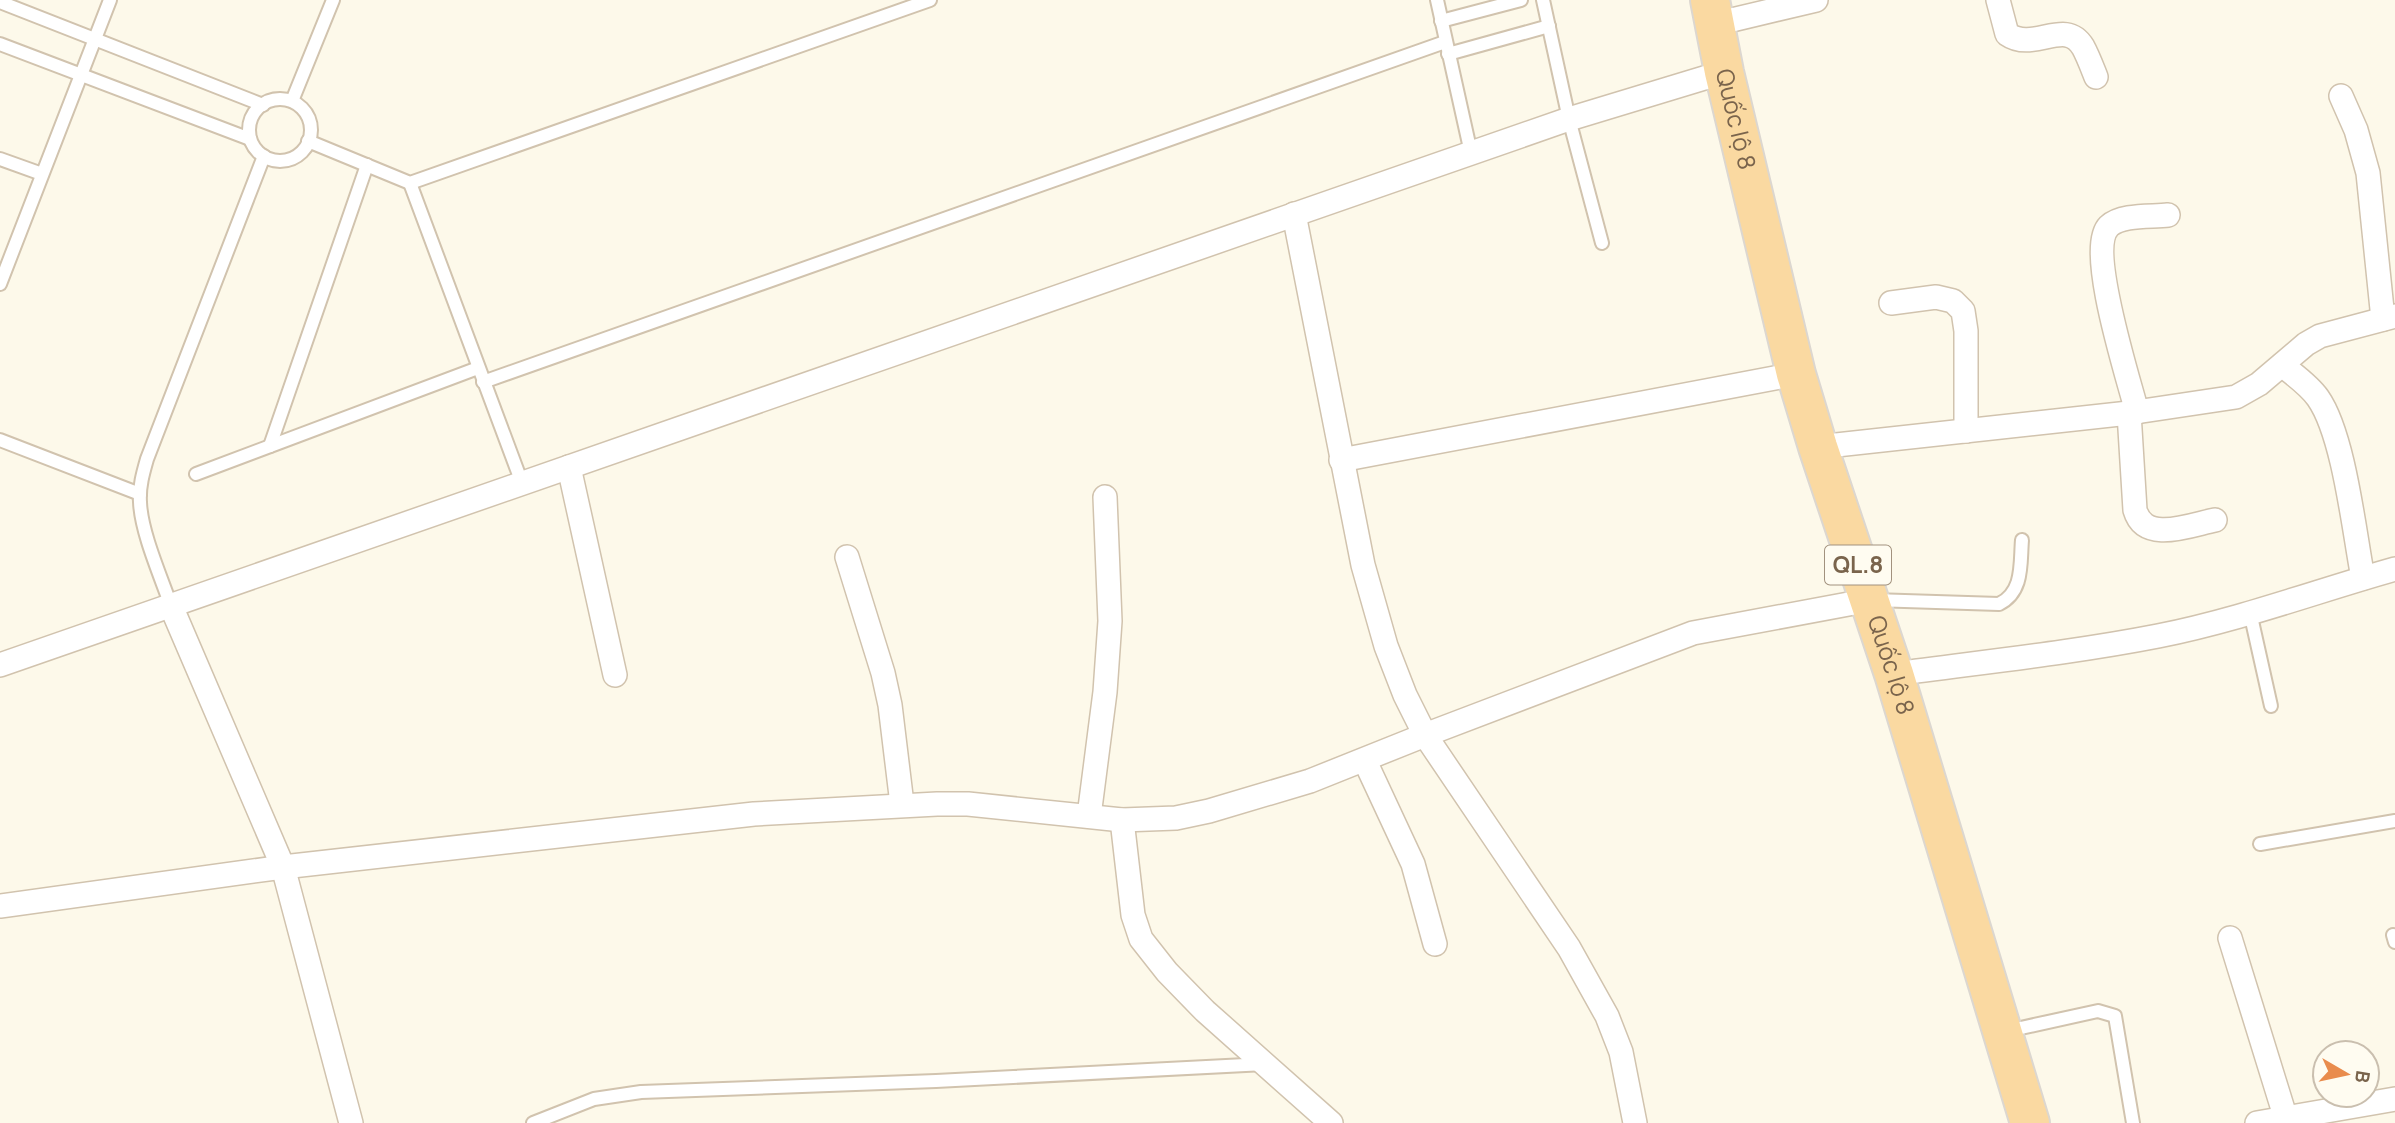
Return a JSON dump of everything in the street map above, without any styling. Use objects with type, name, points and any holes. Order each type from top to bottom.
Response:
[{"type":"highway","name":"Quốc lộ 8","points":[[1713,12],[1724,72],[1796,374],[1894,674],[2029,1123]]},
{"type":"street","points":[[1713,12],[1816,0]]},
{"type":"street","points":[[1998,0],[2007,34],[2024,42],[2056,34],[2072,37],[2082,46],[2096,77]]},
{"type":"street","points":[[0,666],[1569,118],[1724,72]]},
{"type":"street","points":[[1818,447],[2133,412],[2236,397],[2259,384],[2306,344],[2320,336],[2389,318],[2368,173],[2356,130],[2341,96]]},
{"type":"street","points":[[1294,214],[1363,565],[1386,646],[1405,695],[1425,734],[1589,981],[1607,1016],[1620,1052],[1635,1123]]},
{"type":"street","points":[[2168,215],[2117,221],[2107,228],[2102,242],[2109,304],[2133,412],[2135,510],[2140,523],[2147,528],[2166,530],[2216,520]]},
{"type":"street","points":[[1891,303],[1936,297],[1953,301],[1963,311],[1966,331],[1966,431]]},
{"type":"street","points":[[2282,365],[2314,392],[2332,427],[2363,578]]},
{"type":"street","points":[[1341,460],[1796,374]]},
{"type":"street","points":[[569,467],[615,675]]},
{"type":"street","points":[[1089,817],[1105,692],[1110,621],[1105,496]]},
{"type":"street","points":[[847,558],[883,673],[891,713],[902,804]]},
{"type":"street","points":[[1894,674],[2106,645],[2197,627],[2395,569]]},
{"type":"street","points":[[0,906],[283,867],[754,814],[902,804],[968,804],[1122,820],[1176,818],[1310,781],[1365,761],[1425,734],[1693,633],[1870,600]]},
{"type":"street","points":[[171,606],[283,867],[351,1123]]},
{"type":"street","points":[[1365,761],[1413,864],[1435,944]]},
{"type":"street","points":[[1122,820],[1133,915],[1140,939],[1205,1011],[1331,1123]]},
{"type":"street","points":[[2230,938],[2286,1119]]},
{"type":"street","points":[[2257,1123],[2395,1099]]},
{"type":"lane","points":[[0,284],[110,0]]},
{"type":"lane","points":[[292,101],[333,0]]},
{"type":"lane","points":[[309,141],[410,183],[930,0]]},
{"type":"lane","points":[[1437,0],[1471,153]]},
{"type":"lane","points":[[1441,21],[1521,0]]},
{"type":"lane","points":[[1543,0],[1569,118],[1602,243]]},
{"type":"lane","points":[[0,2],[263,105]]},
{"type":"lane","points":[[483,382],[1446,48],[1549,26]]},
{"type":"lane","points":[[0,44],[250,139],[264,156],[278,161],[297,155],[309,141],[309,121],[306,113],[292,101],[272,100],[263,105],[251,119],[250,139]]},
{"type":"lane","points":[[171,606],[142,519],[140,494],[147,459],[264,156]]},
{"type":"lane","points":[[0,159],[42,174]]},
{"type":"lane","points":[[270,446],[367,165]]},
{"type":"lane","points":[[410,183],[522,483]]},
{"type":"lane","points":[[195,474],[478,368]]},
{"type":"lane","points":[[0,440],[140,494]]},
{"type":"lane","points":[[1870,600],[2000,604],[2010,597],[2017,587],[2022,540]]},
{"type":"lane","points":[[2250,612],[2271,706]]},
{"type":"lane","points":[[2260,844],[2395,821]]},
{"type":"lane","points":[[2002,1032],[2098,1011],[2115,1016],[2133,1123]]},
{"type":"lane","points":[[533,1123],[594,1099],[640,1092],[936,1081],[1265,1064]]}]
